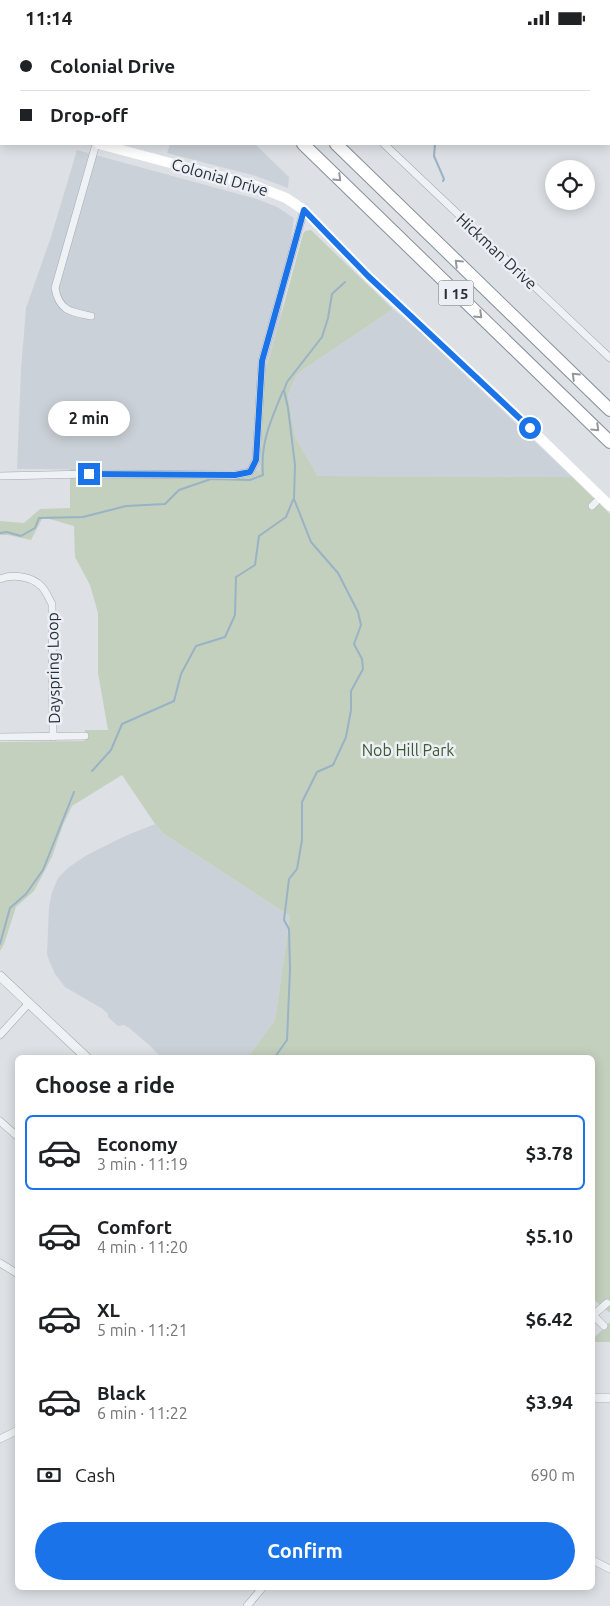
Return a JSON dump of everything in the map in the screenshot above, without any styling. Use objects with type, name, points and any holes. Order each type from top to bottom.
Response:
[{"type":"highway","name":"I 15","points":[[304,145],[610,442]]},
{"type":"highway","name":"I 15","points":[[337,145],[610,410]]},
{"type":"main road","name":"Colonial Drive","points":[[101,145],[253,185],[286,198],[304,210],[368,276],[610,506]]},
{"type":"street","points":[[91,316],[71,312],[62,307],[56,297],[55,288],[97,145]]},
{"type":"street","name":"Hickman Drive","points":[[385,145],[610,358]]},
{"type":"street","points":[[0,475],[235,475],[250,472],[256,460],[262,361],[304,210]]},
{"type":"street","points":[[592,505],[601,497]]},
{"type":"street","name":"Dayspring Loop","points":[[0,579],[8,575],[31,579],[42,587],[52,604],[54,737]]},
{"type":"street","points":[[0,737],[85,736]]},
{"type":"street","points":[[0,976],[84,1055]]},
{"type":"street","points":[[0,1035],[29,1003]]},
{"type":"street","points":[[0,1121],[15,1134]]},
{"type":"street","points":[[0,1263],[15,1272]]},
{"type":"street","points":[[595,1314],[607,1303]]},
{"type":"street","points":[[595,1318],[604,1326]]},
{"type":"street","points":[[595,1398],[610,1398]]},
{"type":"street","points":[[0,1439],[15,1432]]},
{"type":"street","points":[[595,1562],[610,1569]]},
{"type":"street","points":[[247,1606],[260,1590]]},
{"type":"shaded area","points":[[170,145],[256,145],[289,177],[288,188],[256,176],[167,153]]},
{"type":"shaded area","points":[[77,150],[257,199],[277,207],[294,218],[260,471],[17,469],[21,369],[26,308],[51,237]]},
{"type":"shaded area","points":[[393,309],[417,329],[572,477],[318,476],[295,437],[288,395],[297,374]]},
{"type":"shaded area","points":[[155,824],[164,834],[290,916],[275,1020],[249,1055],[159,1055],[128,1027],[124,1025],[118,1026],[108,1017],[108,1014],[103,1009],[65,987],[55,974],[47,954],[49,907],[52,892],[58,878],[69,867],[87,855],[125,836]]},
{"type":"green space","name":"Nob Hill Park","points":[[311,230],[393,309],[297,374],[288,395],[295,437],[318,476],[572,477],[610,514],[610,1313],[595,1301],[595,1055],[249,1055],[275,1020],[290,916],[164,834],[155,824],[122,775],[72,806],[52,857],[34,891],[16,907],[0,951],[0,742],[84,741],[85,730],[108,730],[98,673],[98,613],[90,585],[75,557],[74,526],[46,518],[42,519],[31,540],[0,535],[0,521],[24,523],[40,509],[70,508],[70,469],[260,471],[264,378],[305,231]]},
{"type":"green space","points":[[610,1322],[610,1342],[595,1342],[595,1337]]},
{"type":"waterway","points":[[435,145],[434,156],[444,179],[443,181]]},
{"type":"waterway","points":[[276,1055],[287,1040],[290,969],[289,929],[284,920],[289,879],[297,869],[302,840],[302,802],[317,772],[333,765],[346,737],[351,710],[351,691],[363,669],[362,659],[354,644],[361,625],[358,612],[338,573],[311,542],[294,499],[295,465],[284,390],[287,382],[322,337],[328,318],[332,294],[345,282]]},
{"type":"waterway","points":[[0,533],[7,532],[21,536],[35,528],[39,518],[83,517],[126,506],[165,504],[179,490],[211,479],[250,480],[263,475],[265,442],[283,391]]},
{"type":"waterway","points":[[92,771],[111,750],[122,724],[174,701],[181,674],[196,646],[225,637],[235,615],[236,577],[255,565],[259,536],[286,517],[293,500]]},
{"type":"waterway","points":[[0,944],[10,908],[26,894],[43,870],[74,792]]},
{"type":"route","points":[[89,474],[235,475],[250,472],[256,460],[262,361],[304,210],[368,276],[530,428]]}]
